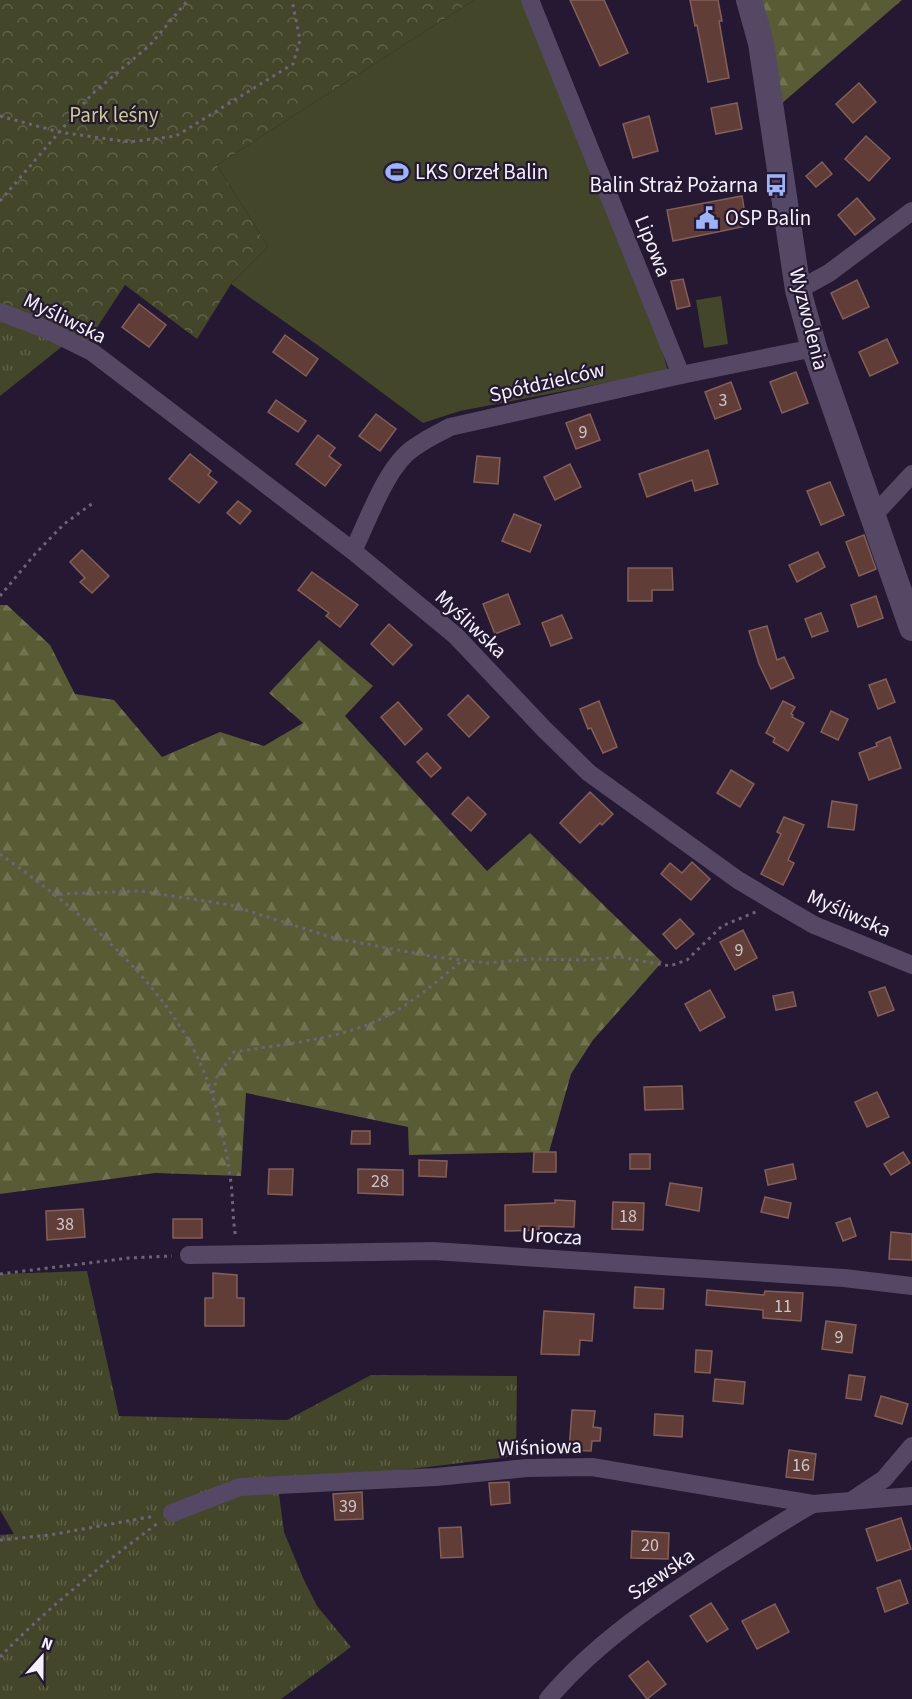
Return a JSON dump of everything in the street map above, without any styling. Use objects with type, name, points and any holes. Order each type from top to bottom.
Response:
[{"type":"street","name":"Lipowa","points":[[531,0],[681,375]]},
{"type":"street","name":"Wyzwolenia","points":[[749,0],[761,42],[798,290],[814,348],[912,628]]},
{"type":"street","points":[[798,290],[830,273],[912,211]]},
{"type":"street","name":"Myśliwska","points":[[0,312],[45,329],[92,352],[353,551],[456,636],[543,729],[589,773],[738,880],[814,925],[912,965]]},
{"type":"street","name":"Spółdzielców","points":[[353,551],[393,471],[407,453],[426,439],[450,427],[681,375],[814,348]]},
{"type":"street","points":[[873,516],[912,474]]},
{"type":"street","name":"Urocza","points":[[189,1255],[433,1251],[844,1278],[912,1286]]},
{"type":"street","points":[[851,1501],[884,1479],[912,1446]]},
{"type":"street","name":"Wiśniowa","points":[[172,1513],[240,1487],[436,1477],[527,1468],[592,1467],[813,1504],[912,1496]]},
{"type":"street","name":"Szewska","points":[[548,1699],[564,1679],[634,1620],[697,1576],[813,1504]]},
{"type":"path","points":[[0,201],[92,94],[150,45],[188,0]]},
{"type":"path","points":[[0,116],[59,132],[129,142],[176,136],[293,64],[300,40],[292,0]]},
{"type":"path","points":[[0,596],[64,524],[93,503]]},
{"type":"path","points":[[0,854],[94,930],[134,969],[175,1018],[202,1065],[212,1095],[232,1191],[232,1221],[239,1255]]},
{"type":"path","points":[[52,894],[141,891],[230,905],[334,938],[435,957],[488,963],[532,959],[585,960],[620,957],[670,966],[687,960],[722,926],[778,904]]},
{"type":"path","points":[[212,1095],[217,1077],[234,1052],[342,1033],[381,1019],[419,996],[463,960]]},
{"type":"path","points":[[0,1274],[129,1258],[189,1255]]},
{"type":"path","points":[[0,1540],[50,1535],[172,1513]]},
{"type":"path","points":[[0,1656],[25,1631],[75,1589],[172,1513]]},
{"type":"green space","name":"Park leśny","points":[[0,0],[474,0],[217,165],[268,247],[231,284],[197,339],[125,285],[88,341],[0,303]]},
{"type":"green space","points":[[474,0],[529,0],[609,171],[668,371],[460,411],[423,423],[231,284],[268,247],[217,165]]},
{"type":"green space","points":[[757,0],[902,0],[781,104]]},
{"type":"green space","points":[[721,296],[728,344],[704,348],[696,300]]},
{"type":"green space","points":[[0,319],[64,345],[0,396]]},
{"type":"green space","points":[[0,605],[7,605],[50,645],[75,694],[114,700],[162,757],[220,732],[264,746],[303,723],[269,693],[319,640],[373,686],[345,716],[487,871],[530,833],[662,962],[593,1040],[571,1074],[549,1152],[409,1155],[408,1127],[246,1093],[241,1176],[155,1173],[0,1194]]},
{"type":"green space","points":[[87,1271],[119,1416],[287,1420],[371,1375],[517,1376],[516,1456],[364,1475],[277,1479],[284,1532],[304,1580],[317,1606],[351,1647],[281,1699],[0,1699],[0,1535],[14,1534],[0,1510],[0,1274]]},
{"type":"building","points":[[570,0],[604,0],[628,53],[600,66]]},
{"type":"building","points":[[690,0],[718,0],[722,21],[719,21],[729,78],[708,82]]},
{"type":"building","points":[[859,83],[876,102],[853,123],[836,104]]},
{"type":"building","points":[[737,103],[742,129],[716,134],[711,108]]},
{"type":"building","points":[[649,116],[658,151],[633,158],[623,124]]},
{"type":"building","points":[[866,136],[890,158],[869,181],[845,159]]},
{"type":"building","points":[[822,162],[832,174],[816,187],[806,176]]},
{"type":"building","name":"OSP Balin","points":[[742,196],[747,226],[673,241],[667,210]]},
{"type":"building","points":[[857,198],[875,219],[855,235],[838,215]]},
{"type":"building","points":[[683,279],[690,306],[677,309],[671,281]]},
{"type":"building","points":[[857,280],[869,307],[843,319],[831,293]]},
{"type":"building","points":[[139,304],[166,325],[149,347],[122,327]]},
{"type":"building","points":[[285,335],[318,359],[306,376],[273,352]]},
{"type":"building","points":[[887,339],[898,363],[870,376],[859,352]]},
{"type":"building","points":[[796,372],[808,403],[782,413],[770,382]]},
{"type":"building","points":[[731,382],[741,409],[715,419],[705,392]]},
{"type":"building","points":[[276,400],[306,421],[298,432],[268,412]]},
{"type":"building","points":[[376,414],[396,429],[380,451],[359,436]]},
{"type":"building","points":[[590,414],[600,440],[576,449],[566,423]]},
{"type":"building","points":[[318,435],[335,448],[329,456],[341,465],[325,486],[296,464]]},
{"type":"building","points":[[708,450],[718,484],[695,491],[692,480],[647,497],[639,474]]},
{"type":"building","points":[[190,454],[211,471],[208,475],[217,482],[199,503],[169,479]]},
{"type":"building","points":[[477,456],[500,458],[498,484],[474,482]]},
{"type":"building","points":[[570,464],[581,487],[555,500],[544,477]]},
{"type":"building","points":[[830,482],[844,515],[821,525],[807,491]]},
{"type":"building","points":[[238,501],[251,511],[240,524],[227,513]]},
{"type":"building","points":[[514,514],[541,525],[530,552],[502,541]]},
{"type":"building","points":[[864,535],[876,569],[859,576],[846,542]]},
{"type":"building","points":[[82,550],[109,576],[92,593],[80,582],[85,578],[70,562]]},
{"type":"building","points":[[818,552],[825,567],[797,582],[789,565]]},
{"type":"building","points":[[628,568],[672,568],[673,590],[652,590],[652,601],[628,601]]},
{"type":"building","points":[[312,572],[358,605],[340,627],[326,616],[329,613],[298,590]]},
{"type":"building","points":[[508,594],[520,624],[495,634],[483,604]]},
{"type":"building","points":[[876,596],[883,618],[858,627],[851,605]]},
{"type":"building","points":[[821,613],[828,631],[812,637],[805,619]]},
{"type":"building","points":[[562,615],[572,638],[551,646],[542,623]]},
{"type":"building","points":[[389,624],[412,645],[393,665],[371,644]]},
{"type":"building","points":[[767,626],[777,660],[784,657],[794,678],[771,689],[759,664],[749,631]]},
{"type":"building","points":[[886,679],[895,702],[878,709],[869,685]]},
{"type":"building","points":[[468,695],[489,717],[469,737],[448,715]]},
{"type":"building","points":[[599,701],[617,747],[603,753],[591,728],[588,729],[580,709]]},
{"type":"building","points":[[783,701],[795,707],[791,714],[792,717],[804,723],[788,751],[773,742],[775,738],[766,733]]},
{"type":"building","points":[[398,702],[422,729],[405,745],[381,717]]},
{"type":"building","points":[[831,711],[848,719],[838,740],[821,732]]},
{"type":"building","points":[[890,737],[901,768],[869,780],[859,753],[877,746],[876,743]]},
{"type":"building","points":[[427,753],[441,768],[431,777],[417,762]]},
{"type":"building","points":[[731,770],[754,784],[740,807],[717,793]]},
{"type":"building","points":[[590,792],[613,814],[602,825],[600,823],[580,843],[560,823]]},
{"type":"building","points":[[468,797],[486,814],[471,831],[452,814]]},
{"type":"building","points":[[832,801],[857,805],[854,830],[828,827]]},
{"type":"building","points":[[784,817],[804,825],[788,860],[794,863],[783,885],[761,874],[781,834],[777,832]]},
{"type":"building","points":[[692,862],[710,879],[691,900],[661,874],[670,863],[682,873]]},
{"type":"building","points":[[680,919],[694,934],[676,949],[663,934]]},
{"type":"building","points":[[743,930],[757,958],[735,970],[720,942]]},
{"type":"building","points":[[885,987],[894,1010],[878,1016],[869,992]]},
{"type":"building","points":[[710,990],[725,1017],[700,1031],[685,1004]]},
{"type":"building","points":[[793,992],[796,1006],[776,1010],[773,996]]},
{"type":"building","points":[[682,1086],[683,1109],[645,1110],[644,1087]]},
{"type":"building","points":[[877,1092],[889,1117],[867,1127],[855,1102]]},
{"type":"building","points":[[352,1131],[370,1131],[370,1144],[351,1144]]},
{"type":"building","points":[[534,1152],[556,1152],[556,1172],[533,1172]]},
{"type":"building","points":[[903,1152],[910,1163],[891,1175],[884,1164]]},
{"type":"building","points":[[630,1154],[650,1154],[650,1169],[630,1169]]},
{"type":"building","points":[[419,1160],[447,1161],[446,1177],[419,1176]]},
{"type":"building","points":[[793,1164],[796,1179],[768,1185],[765,1170]]},
{"type":"building","points":[[269,1169],[293,1169],[292,1195],[268,1194]]},
{"type":"building","points":[[358,1169],[403,1170],[403,1195],[358,1193]]},
{"type":"building","points":[[670,1183],[702,1188],[699,1211],[666,1205]]},
{"type":"building","points":[[765,1197],[791,1203],[788,1218],[761,1212]]},
{"type":"building","points":[[555,1200],[575,1201],[574,1227],[539,1226],[539,1230],[505,1231],[505,1205],[555,1203]]},
{"type":"building","points":[[613,1202],[644,1203],[643,1230],[612,1229]]},
{"type":"building","points":[[83,1209],[85,1237],[47,1240],[46,1211]]},
{"type":"building","points":[[850,1218],[856,1236],[843,1241],[836,1223]]},
{"type":"building","points":[[173,1219],[202,1219],[202,1238],[173,1238]]},
{"type":"building","points":[[891,1232],[912,1234],[912,1260],[889,1259]]},
{"type":"building","points":[[213,1273],[237,1275],[237,1298],[244,1298],[244,1326],[205,1326],[205,1298],[213,1298]]},
{"type":"building","points":[[635,1287],[664,1289],[663,1309],[634,1308]]},
{"type":"building","points":[[707,1290],[764,1295],[765,1291],[803,1293],[801,1321],[763,1318],[763,1310],[706,1305]]},
{"type":"building","points":[[544,1311],[594,1314],[592,1341],[580,1340],[579,1355],[541,1354]]},
{"type":"building","points":[[826,1321],[856,1325],[852,1353],[822,1349]]},
{"type":"building","points":[[696,1350],[712,1351],[710,1373],[695,1372]]},
{"type":"building","points":[[849,1375],[865,1377],[861,1400],[846,1398]]},
{"type":"building","points":[[715,1379],[745,1382],[743,1404],[713,1401]]},
{"type":"building","points":[[881,1396],[908,1404],[902,1424],[875,1416]]},
{"type":"building","points":[[572,1410],[595,1411],[593,1427],[601,1428],[600,1441],[592,1441],[591,1451],[569,1450]]},
{"type":"building","points":[[655,1414],[683,1416],[682,1437],[654,1435]]},
{"type":"building","points":[[789,1450],[816,1454],[813,1480],[786,1477]]},
{"type":"building","points":[[509,1482],[510,1503],[491,1505],[489,1483]]},
{"type":"building","points":[[362,1492],[363,1519],[335,1520],[333,1494]]},
{"type":"building","points":[[901,1518],[911,1549],[877,1561],[866,1529]]},
{"type":"building","points":[[461,1527],[463,1557],[441,1558],[439,1528]]},
{"type":"building","points":[[632,1531],[669,1533],[668,1559],[631,1558]]},
{"type":"building","points":[[900,1580],[908,1603],[885,1612],[877,1588]]},
{"type":"building","points":[[711,1603],[728,1629],[707,1642],[690,1616]]},
{"type":"building","points":[[775,1604],[789,1632],[757,1649],[742,1621]]},
{"type":"building","points":[[648,1661],[666,1684],[647,1699],[629,1676]]},
{"type":"place","name":"LKS Orzeł Balin","points":[[397,172]]},
{"type":"place","name":"Balin Straż Pożarna","points":[[776,185]]},
{"type":"place","name":"OSP Balin","points":[[707,218]]}]
